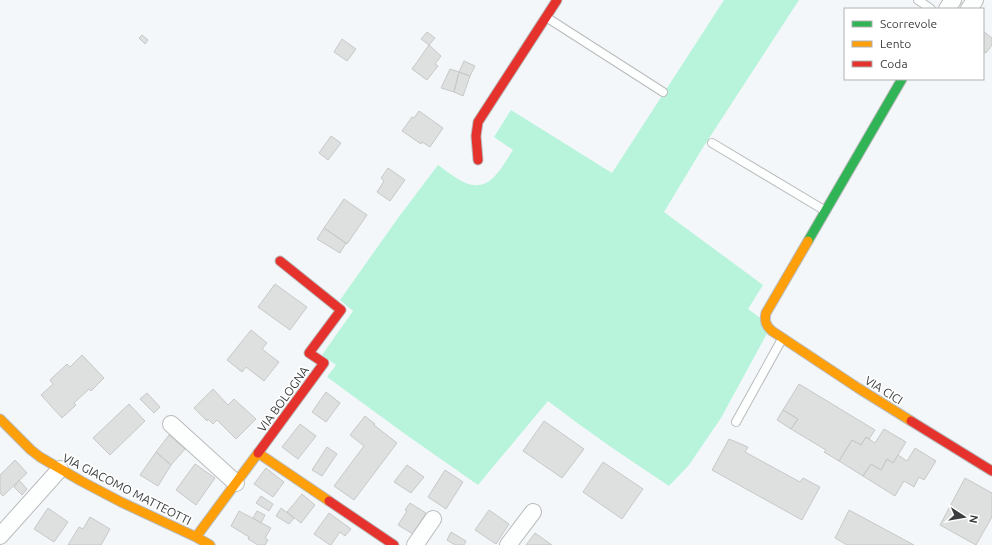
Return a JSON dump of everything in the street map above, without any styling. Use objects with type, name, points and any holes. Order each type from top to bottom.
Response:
[{"type":"street","points":[[478,160],[475,138],[478,122],[557,0]]},
{"type":"street","points":[[825,210],[901,80]]},
{"type":"street","name":"VIA CICI","points":[[825,210],[766,313],[764,319],[766,325],[770,330],[865,392],[992,471]]},
{"type":"street","name":"VIA BOLOGNA","points":[[196,537],[324,363],[309,353],[341,310],[280,260]]},
{"type":"street","points":[[171,424],[236,483]]},
{"type":"street","name":"VIA GIACOMO MATTEOTTI","points":[[2,427],[40,457],[81,481],[120,502],[210,545]]},
{"type":"street","points":[[258,453],[394,545]]},
{"type":"street","points":[[0,536],[60,469]]},
{"type":"street","points":[[508,545],[533,512]]},
{"type":"street","points":[[415,545],[433,519]]},
{"type":"lane","points":[[918,0],[930,8]]},
{"type":"lane","points":[[546,17],[663,92]]},
{"type":"lane","points":[[712,143],[825,210]]},
{"type":"lane","points":[[736,422],[783,338]]},
{"type":"green space","points":[[724,0],[799,0],[702,149],[664,212],[763,285],[748,309],[771,326],[721,418],[689,465],[669,486],[608,445],[548,401],[478,485],[327,377],[336,365],[322,355],[353,311],[340,300],[398,218],[438,165],[457,179],[471,185],[486,183],[493,178],[513,150],[494,137],[511,110],[612,173]]},
{"type":"building","points":[[427,32],[435,38],[429,45],[421,39]]},
{"type":"building","points":[[984,32],[992,38],[992,45],[986,53],[984,52]]},
{"type":"building","points":[[142,35],[148,40],[145,44],[139,38]]},
{"type":"building","points":[[342,39],[356,49],[347,61],[334,52]]},
{"type":"building","points":[[429,45],[441,56],[435,64],[438,66],[427,80],[412,69]]},
{"type":"building","points":[[464,61],[475,66],[470,76],[459,72]]},
{"type":"building","points":[[450,69],[459,72],[454,92],[441,88]]},
{"type":"building","points":[[459,72],[470,76],[463,96],[454,92]]},
{"type":"building","points":[[419,111],[443,128],[430,147],[422,142],[421,144],[402,131],[412,117],[414,118]]},
{"type":"building","points":[[331,136],[341,143],[328,160],[319,153]]},
{"type":"building","points":[[388,168],[405,180],[390,201],[377,192],[384,181],[381,178]]},
{"type":"building","points":[[344,199],[367,215],[347,244],[324,228]]},
{"type":"building","points":[[324,228],[346,243],[340,253],[317,239]]},
{"type":"building","points":[[275,284],[307,307],[290,330],[258,307]]},
{"type":"building","points":[[251,330],[267,343],[262,349],[279,362],[264,381],[246,367],[242,372],[227,360]]},
{"type":"building","points":[[82,355],[104,378],[91,391],[89,389],[74,403],[76,405],[62,418],[41,395],[53,384],[50,380],[67,364],[70,367]]},
{"type":"building","points":[[799,384],[875,430],[869,439],[866,437],[861,445],[852,440],[839,461],[824,452],[826,450],[791,429],[798,419],[783,410]]},
{"type":"building","points":[[213,389],[228,405],[234,399],[256,419],[236,439],[217,420],[213,424],[208,419],[207,421],[194,408]]},
{"type":"building","points":[[326,392],[340,403],[326,422],[312,412]]},
{"type":"building","points":[[147,393],[160,407],[154,413],[140,399]]},
{"type":"building","points":[[129,404],[145,421],[110,455],[93,438]]},
{"type":"building","points":[[783,410],[798,419],[791,429],[777,420]]},
{"type":"building","points":[[365,416],[397,443],[354,500],[334,486],[364,446],[350,435]]},
{"type":"building","points":[[544,421],[584,449],[562,478],[523,451]]},
{"type":"building","points":[[300,424],[316,436],[298,459],[282,447]]},
{"type":"building","points":[[884,429],[906,442],[893,463],[887,459],[881,470],[871,464],[863,476],[839,461],[852,440],[861,445],[866,437],[875,443]]},
{"type":"building","points":[[169,435],[185,449],[171,465],[156,452]]},
{"type":"building","points":[[729,439],[748,447],[745,452],[800,482],[803,478],[820,487],[802,520],[712,470]]},
{"type":"building","points":[[327,447],[337,454],[322,476],[312,470]]},
{"type":"building","points":[[915,448],[936,461],[924,480],[919,477],[914,487],[904,481],[895,496],[863,476],[871,464],[881,470],[887,459],[893,463],[898,455],[907,461]]},
{"type":"building","points":[[156,452],[171,465],[158,486],[140,475]]},
{"type":"building","points":[[15,460],[27,473],[3,496],[0,493],[0,475]]},
{"type":"building","points":[[603,462],[643,489],[622,519],[583,492]]},
{"type":"building","points":[[195,464],[215,478],[196,505],[176,490]]},
{"type":"building","points":[[407,465],[424,477],[411,493],[394,482]]},
{"type":"building","points":[[266,468],[284,482],[273,497],[254,484]]},
{"type":"building","points":[[445,470],[463,482],[446,509],[428,497]]},
{"type":"building","points":[[965,478],[992,493],[992,517],[976,545],[940,525]]},
{"type":"building","points":[[19,480],[27,489],[22,495],[14,487]]},
{"type":"building","points":[[302,494],[315,505],[301,523],[287,512]]},
{"type":"building","points":[[261,496],[273,504],[269,511],[256,503]]},
{"type":"building","points":[[410,503],[426,513],[413,534],[398,525]]},
{"type":"building","points":[[48,508],[68,522],[54,542],[34,529]]},
{"type":"building","points":[[281,508],[294,518],[289,524],[276,516]]},
{"type":"building","points":[[489,510],[509,524],[496,544],[475,530]]},
{"type":"building","points":[[849,510],[914,545],[847,545],[835,538]]},
{"type":"building","points":[[239,511],[271,528],[265,538],[268,540],[265,545],[258,545],[248,539],[249,537],[231,526]]},
{"type":"building","points":[[257,511],[265,515],[261,523],[253,518]]},
{"type":"building","points":[[329,513],[351,529],[345,536],[340,532],[331,545],[314,534]]},
{"type":"building","points":[[90,517],[110,529],[101,545],[68,545],[79,527],[83,529]]},
{"type":"building","points":[[451,532],[466,541],[464,545],[455,545],[447,540]]},
{"type":"building","points":[[535,533],[552,545],[526,545]]},
{"type":"traffic: fast","points":[[808,241],[901,80]]},
{"type":"traffic: slow","points":[[808,241],[766,313],[765,321],[768,327],[858,388],[911,421]]},
{"type":"traffic: slow","points":[[0,419],[40,457],[121,502],[210,545]]},
{"type":"traffic: slow","points":[[196,537],[258,453],[329,501]]},
{"type":"traffic: jam","points":[[478,160],[476,136],[478,122],[557,0]]},
{"type":"traffic: jam","points":[[258,453],[324,363],[309,353],[341,310],[280,261]]},
{"type":"traffic: jam","points":[[911,421],[992,471]]},
{"type":"traffic: jam","points":[[329,501],[394,545]]}]
